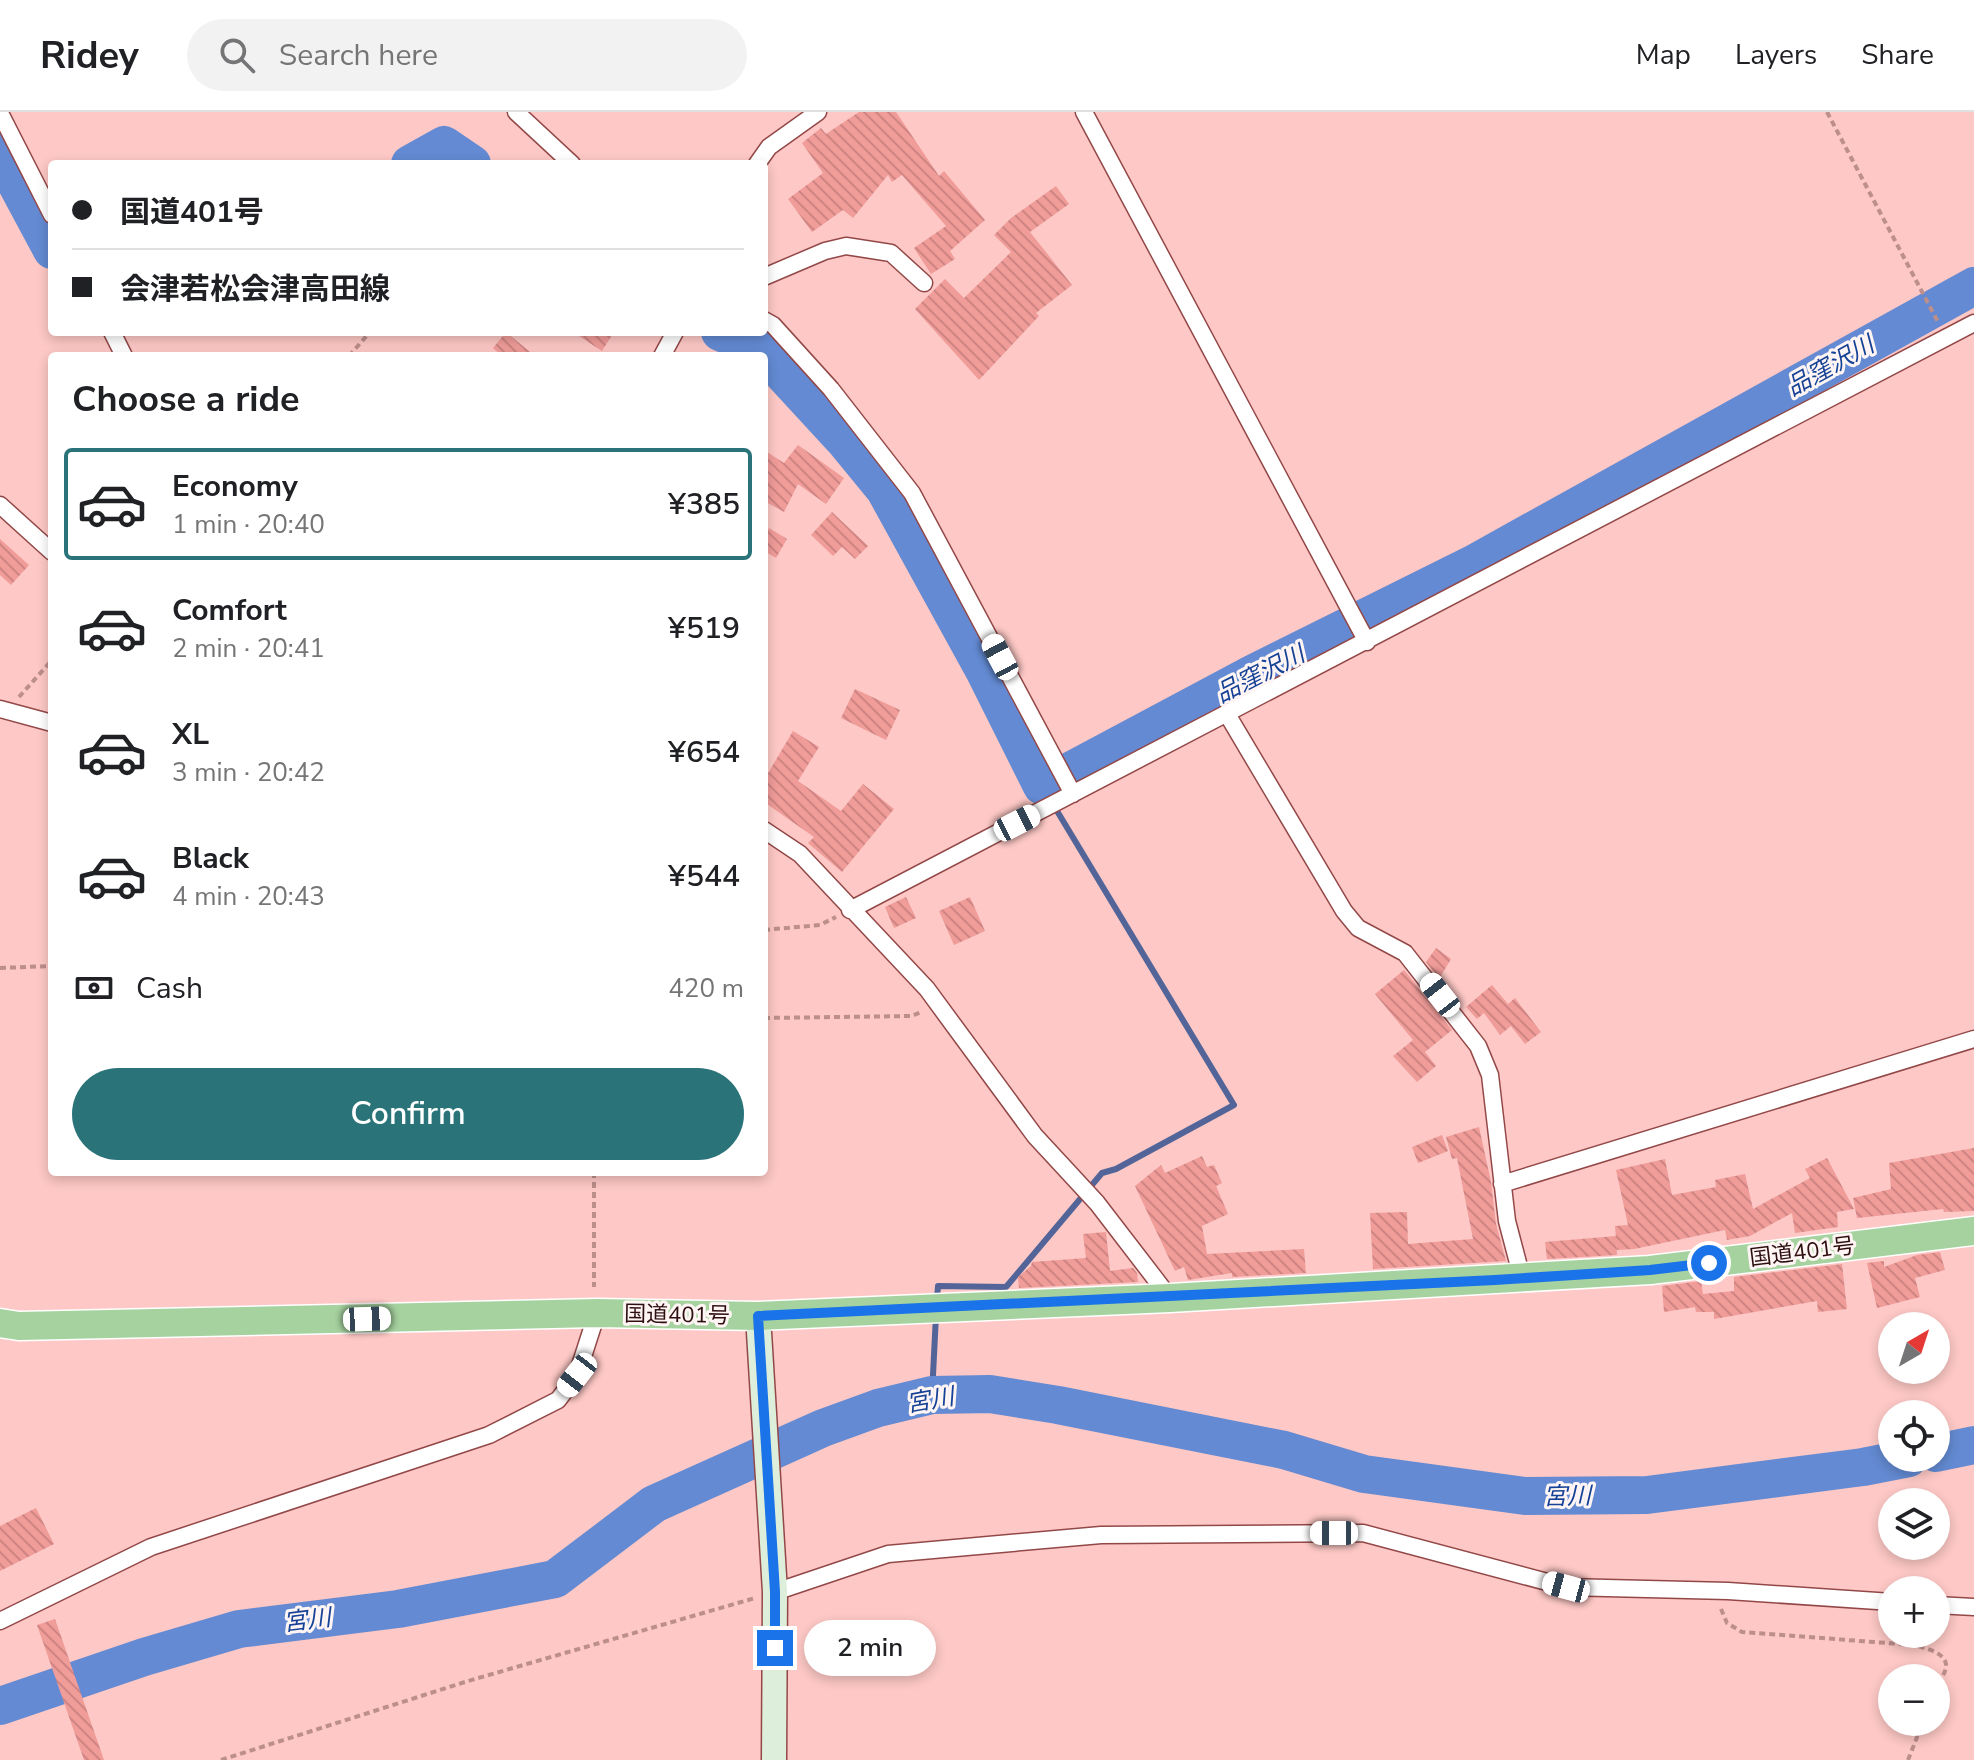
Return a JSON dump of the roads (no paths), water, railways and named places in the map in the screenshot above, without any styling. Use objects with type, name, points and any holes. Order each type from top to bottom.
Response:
[{"type":"highway","name":"国道401号","points":[[0,1323],[19,1326],[596,1300],[759,1328],[1170,1298],[1650,1270],[1974,1231]]},
{"type":"main road","points":[[759,1328],[775,1586],[774,1760]]},
{"type":"street","points":[[516,112],[568,160]]},
{"type":"street","points":[[760,160],[769,147],[818,112]]},
{"type":"street","points":[[1084,112],[1367,642]]},
{"type":"street","points":[[0,113],[48,207]]},
{"type":"street","points":[[768,275],[825,251],[846,246],[891,253],[924,283]]},
{"type":"street","points":[[768,322],[831,389],[912,493],[1073,794]]},
{"type":"street","points":[[850,910],[1974,323]]},
{"type":"street","points":[[0,505],[48,548]]},
{"type":"street","points":[[3,710],[48,722]]},
{"type":"street","points":[[1227,714],[1344,911],[1358,928],[1405,953],[1478,1046],[1490,1075],[1507,1221],[1522,1278]]},
{"type":"street","points":[[768,833],[800,854],[927,989],[1035,1136],[1097,1203],[1170,1298]]},
{"type":"street","points":[[1502,1184],[1974,1039]]},
{"type":"street","points":[[0,1621],[151,1547],[489,1435],[558,1400],[577,1375],[596,1300]]},
{"type":"street","points":[[775,1586],[888,1554],[1101,1535],[1363,1533],[1566,1587],[1718,1591],[1878,1601]]},
{"type":"street","points":[[1950,1606],[1974,1607]]},
{"type":"waterway","name":"品窪沢川","points":[[417,160],[444,145],[466,160]]},
{"type":"waterway","name":"品窪沢川","points":[[0,153],[48,243]]},
{"type":"waterway","name":"品窪沢川","points":[[768,358],[844,440],[885,490],[984,670],[1042,786],[1252,674],[1473,564],[1974,286]]},
{"type":"waterway","name":"品窪沢川","points":[[729,336],[763,352]]},
{"type":"waterway","points":[[937,1300],[938,1286],[1006,1287],[1102,1173],[1116,1169],[1234,1105],[1042,786]]},
{"type":"waterway","points":[[932,1395],[936,1315]]},
{"type":"waterway","name":"宮川","points":[[0,1706],[144,1657],[239,1629],[398,1609],[555,1579],[654,1504],[823,1428],[878,1408],[932,1395],[990,1394],[1058,1405],[1284,1450],[1364,1474],[1525,1496],[1647,1495],[1878,1464]]},
{"type":"waterway","name":"宮川","points":[[1950,1450],[1974,1445]]}]
